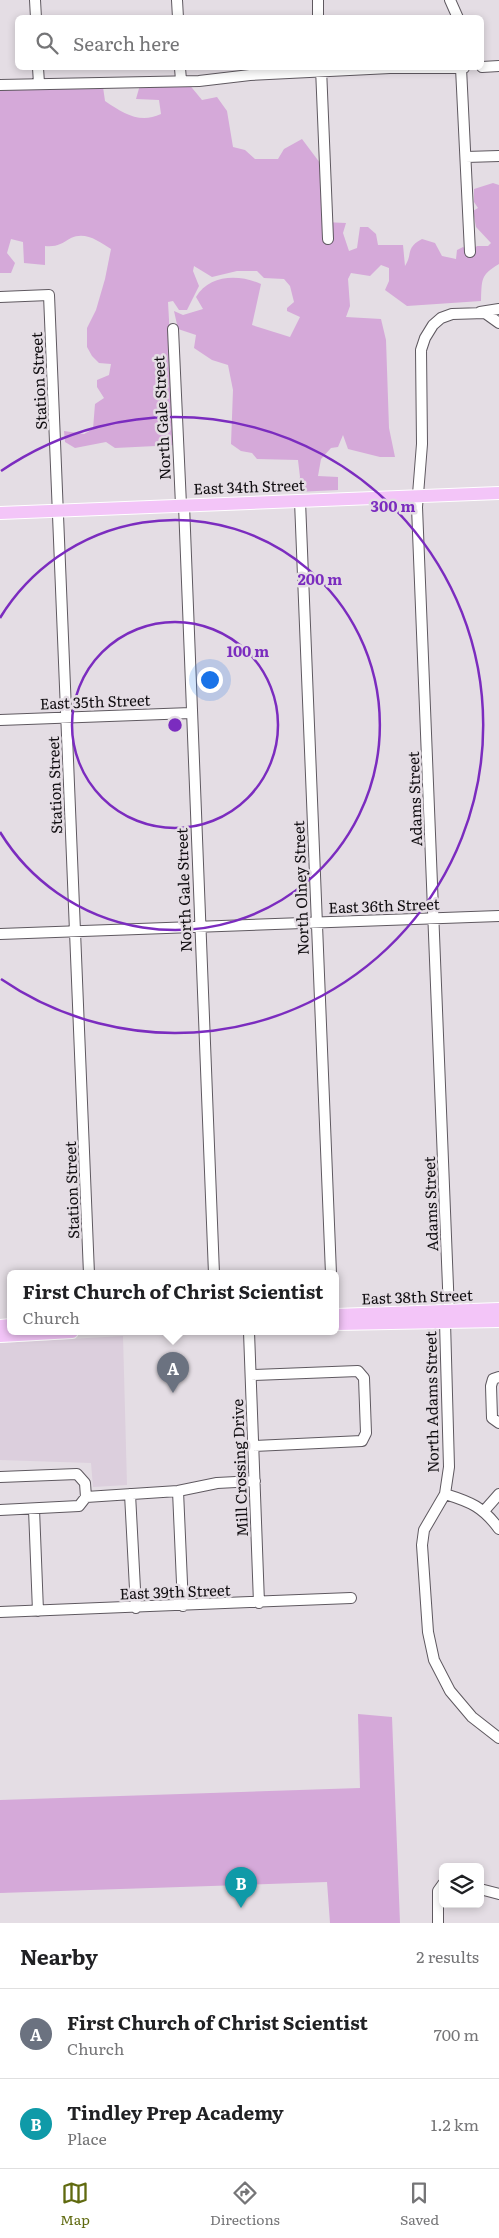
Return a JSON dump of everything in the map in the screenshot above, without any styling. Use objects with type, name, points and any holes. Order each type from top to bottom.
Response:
[{"type":"main road","name":"East 34th Street","points":[[0,513],[499,493]]},
{"type":"main road","name":"East 38th Street","points":[[339,1324],[447,1317],[499,1309]]},
{"type":"main road","name":"East 38th Street","points":[[339,1315],[447,1317],[499,1321]]},
{"type":"main road","points":[[0,1336],[18,1335]]},
{"type":"street","points":[[35,0],[36,15]]},
{"type":"street","points":[[177,0],[178,15]]},
{"type":"street","points":[[318,0],[318,15]]},
{"type":"street","points":[[450,0],[457,15]]},
{"type":"street","points":[[484,67],[499,66]]},
{"type":"street","points":[[38,70],[39,83]]},
{"type":"street","points":[[180,70],[181,80]]},
{"type":"street","points":[[0,85],[199,81],[321,70],[328,238]]},
{"type":"street","points":[[462,70],[470,252]]},
{"type":"street","points":[[466,158],[499,156]]},
{"type":"street","name":"Station Street","points":[[0,297],[49,295],[89,1270]]},
{"type":"street","name":"Adams Street","points":[[447,1317],[418,496],[422,444],[421,350],[432,325],[446,316],[466,312],[499,310]]},
{"type":"street","points":[[478,312],[485,313],[499,323]]},
{"type":"street","name":"North Gale Street","points":[[172,329],[182,505],[214,1270]]},
{"type":"street","name":"North Olney Street","points":[[300,501],[331,1270]]},
{"type":"street","name":"East 35th Street","points":[[0,720],[191,712]]},
{"type":"street","name":"East 36th Street","points":[[0,934],[499,916]]},
{"type":"street","name":"North Adams Street","points":[[447,1317],[450,1452],[445,1494],[424,1530],[422,1545],[429,1638],[442,1677],[466,1711],[499,1738]]},
{"type":"street","name":"Mill Crossing Drive","points":[[249,1335],[259,1604]]},
{"type":"street","points":[[251,1375],[358,1371],[364,1378],[366,1433],[364,1439],[359,1442],[254,1446]]},
{"type":"street","points":[[499,1377],[493,1379],[491,1386],[492,1418],[499,1423]]},
{"type":"street","points":[[0,1477],[77,1474],[85,1482],[86,1497],[79,1506],[0,1510]]},
{"type":"street","points":[[86,1497],[178,1491],[218,1483],[255,1481]]},
{"type":"street","points":[[178,1491],[183,1606]]},
{"type":"street","points":[[130,1494],[136,1608]]},
{"type":"street","points":[[445,1494],[467,1500],[484,1511],[499,1529]]},
{"type":"street","points":[[484,1511],[499,1494]]},
{"type":"street","points":[[34,1509],[38,1611]]},
{"type":"street","name":"East 39th Street","points":[[0,1612],[259,1604],[351,1598]]},
{"type":"street","points":[[438,1923],[439,1890]]},
{"type":"street","points":[[484,1890],[499,1894]]},
{"type":"shaded area","points":[[188,83],[202,100],[217,97],[227,111],[233,147],[245,150],[255,159],[278,159],[284,149],[302,139],[320,163],[324,222],[346,223],[343,233],[349,251],[357,248],[360,227],[368,227],[376,234],[378,245],[403,245],[405,266],[411,248],[422,239],[435,243],[442,256],[456,259],[457,250],[463,247],[470,252],[477,246],[488,246],[491,243],[476,227],[473,211],[478,208],[474,202],[474,189],[493,183],[499,185],[499,264],[488,271],[483,279],[481,301],[407,306],[385,290],[389,281],[389,268],[381,265],[370,276],[351,273],[348,279],[350,306],[346,317],[381,319],[386,340],[389,428],[395,457],[380,457],[348,449],[343,435],[338,447],[331,448],[321,459],[318,476],[338,477],[338,490],[296,492],[300,477],[298,460],[257,459],[252,453],[241,451],[231,444],[233,390],[228,365],[212,360],[194,348],[196,335],[178,329],[174,311],[183,315],[203,309],[196,297],[202,289],[217,280],[235,278],[261,284],[252,325],[290,337],[300,317],[287,311],[287,308],[294,302],[290,286],[284,279],[264,278],[257,271],[237,271],[212,277],[194,266],[193,271],[199,286],[187,310],[179,310],[173,301],[168,302],[176,445],[115,448],[106,442],[75,448],[65,442],[64,431],[84,434],[93,429],[95,404],[104,398],[97,387],[97,380],[109,375],[111,364],[99,363],[92,356],[87,347],[87,328],[96,310],[111,249],[87,236],[76,236],[59,245],[45,246],[45,265],[24,263],[23,242],[11,239],[7,253],[15,263],[11,273],[0,273],[0,89],[103,87],[105,101],[132,116],[146,118],[161,114],[159,100],[136,99],[140,85]]},
{"type":"shaded area","points":[[123,1336],[127,1485],[93,1487],[91,1463],[0,1460],[0,1343]]},
{"type":"shaded area","points":[[358,1714],[392,1717],[400,1923],[330,1923],[327,1882],[0,1893],[0,1800],[360,1788]]},
{"type":"place","name":"First Church of Christ Scientist","points":[[173,1393]]},
{"type":"place","name":"Tindley Prep Academy","points":[[241,1908]]}]
